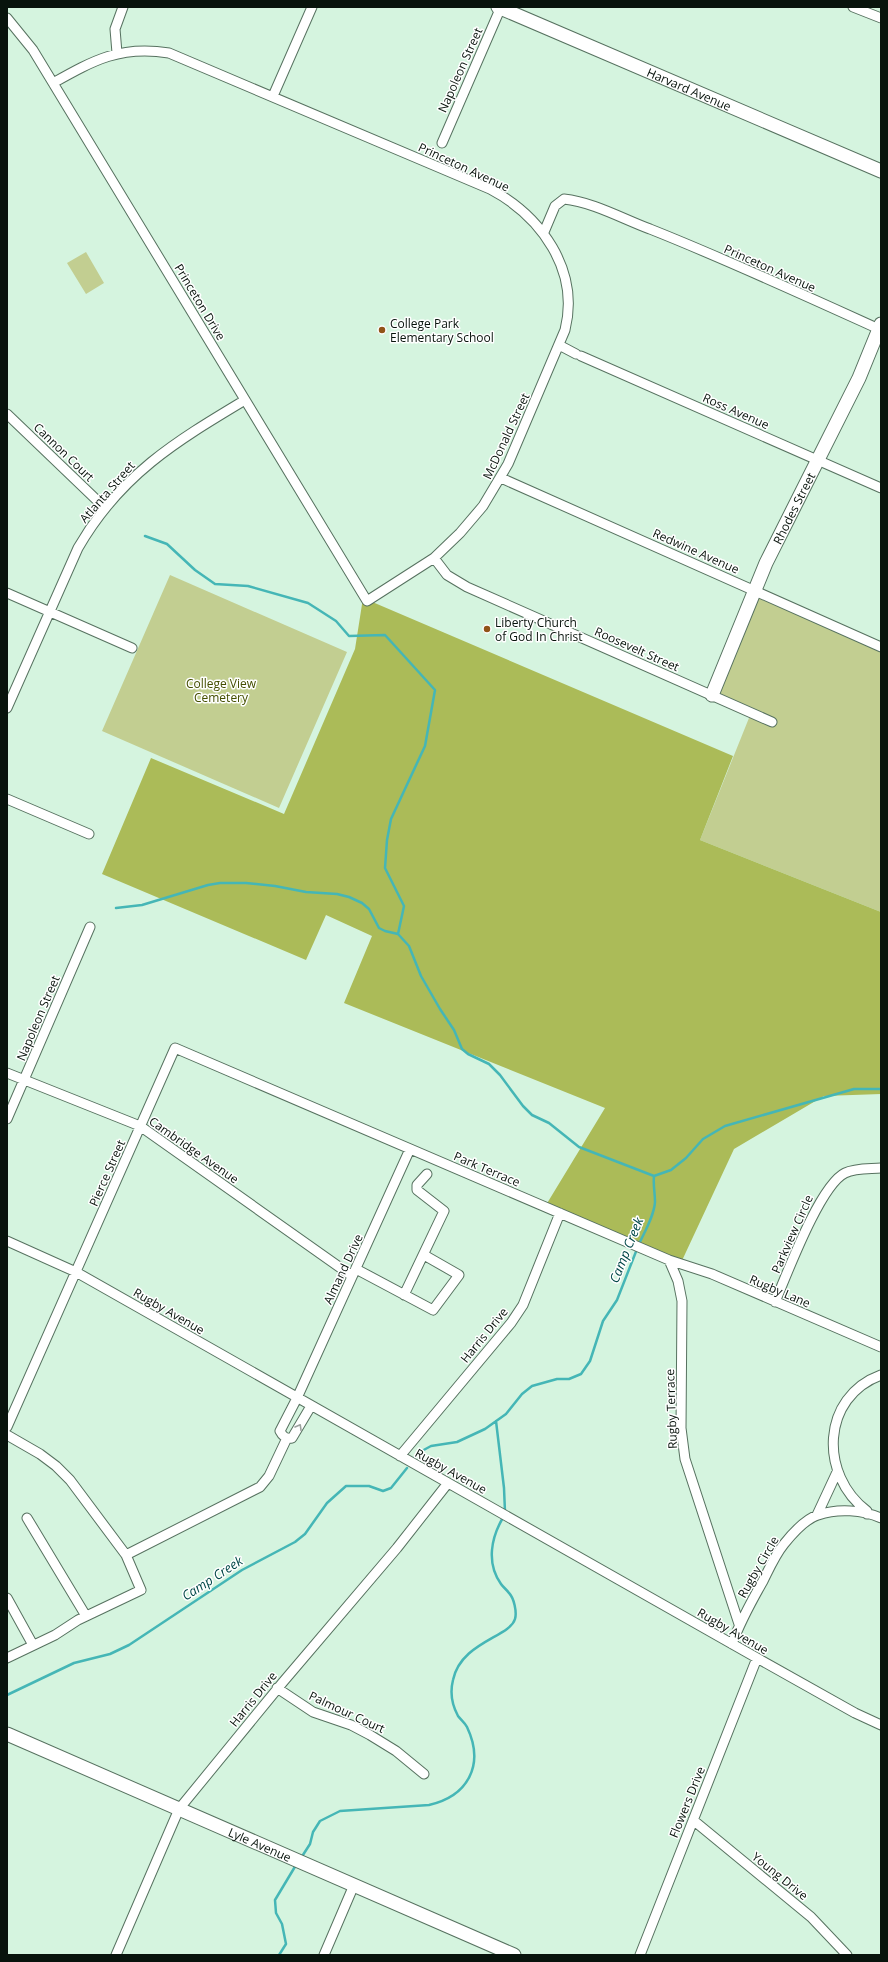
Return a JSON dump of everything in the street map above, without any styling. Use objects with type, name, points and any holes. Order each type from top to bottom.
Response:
[{"type":"street","points":[[117,53],[115,29],[123,7]]},
{"type":"street","points":[[273,96],[312,7]]},
{"type":"street","name":"Napoleon Street","points":[[442,143],[500,7]]},
{"type":"street","name":"Harvard Avenue","points":[[500,7],[881,171]]},
{"type":"street","points":[[853,7],[881,18]]},
{"type":"street","name":"Princeton Drive","points":[[7,18],[33,50],[366,601]]},
{"type":"street","name":"Princeton Avenue","points":[[53,83],[87,64],[117,53],[135,50],[169,53],[490,189],[520,208],[544,232],[554,206],[564,199],[570,200],[671,238],[880,327]]},
{"type":"street","name":"McDonald Street","points":[[366,601],[434,558],[472,520],[501,478],[559,345],[569,316],[568,287],[559,259],[544,232]]},
{"type":"street","name":"Rhodes Street","points":[[712,695],[754,590],[776,541],[859,378],[880,327]]},
{"type":"street","name":"Ross Avenue","points":[[559,345],[881,488]]},
{"type":"street","name":"Atlanta Street","points":[[7,708],[49,611],[78,548],[90,527],[105,508],[138,473],[164,451],[245,400]]},
{"type":"street","name":"Cannon Court","points":[[7,414],[105,508]]},
{"type":"street","name":"Redwine Avenue","points":[[501,478],[881,647]]},
{"type":"street","name":"Roosevelt Street","points":[[434,558],[447,575],[467,586],[772,722]]},
{"type":"street","points":[[7,593],[132,648]]},
{"type":"street","points":[[7,799],[89,834]]},
{"type":"street","name":"Napoleon Street","points":[[7,1119],[90,927]]},
{"type":"street","name":"Pierce Street","points":[[7,1427],[175,1048],[296,1100]]},
{"type":"street","name":"Cambridge Avenue","points":[[7,1073],[140,1126],[354,1273],[434,1310],[459,1276],[424,1255]]},
{"type":"street","name":"Park Terrace","points":[[296,1100],[669,1260]]},
{"type":"street","name":"Almand Drive","points":[[287,1438],[280,1431],[297,1398],[410,1149]]},
{"type":"street","name":"Parkview Circle","points":[[775,1302],[821,1198],[832,1183],[844,1173],[852,1170],[881,1168]]},
{"type":"street","points":[[404,1295],[444,1212],[417,1190],[416,1184],[427,1174]]},
{"type":"street","name":"Harris Drive","points":[[400,1456],[511,1323],[523,1305],[560,1214]]},
{"type":"street","name":"Rugby Avenue","points":[[7,1242],[76,1272],[732,1644],[855,1713],[881,1725]]},
{"type":"street","name":"Rugby Lane","points":[[669,1260],[712,1274],[881,1347]]},
{"type":"street","name":"Rugby Terrace","points":[[669,1260],[678,1281],[682,1301],[681,1428],[685,1459],[740,1624]]},
{"type":"street","points":[[867,1514],[867,1511],[847,1492],[837,1472],[833,1443],[834,1428],[839,1414],[848,1398],[859,1387],[871,1379],[881,1375]]},
{"type":"street","points":[[126,1555],[260,1487],[269,1476],[287,1438],[292,1438],[311,1406]]},
{"type":"street","points":[[7,1435],[26,1445],[56,1466],[70,1480],[126,1555],[141,1590],[86,1616],[7,1658]]},
{"type":"street","points":[[817,1515],[837,1472]]},
{"type":"street","name":"Harris Drive","points":[[116,1955],[179,1809],[277,1688],[397,1548],[448,1483]]},
{"type":"street","name":"Rugby Circle","points":[[732,1644],[740,1624],[782,1545],[794,1532],[817,1515],[839,1512],[867,1514],[881,1518]]},
{"type":"street","points":[[27,1518],[86,1616]]},
{"type":"street","points":[[7,1598],[33,1645]]},
{"type":"street","name":"Flowers Drive","points":[[640,1955],[757,1658]]},
{"type":"street","name":"Palmour Court","points":[[277,1688],[313,1712],[351,1725],[370,1735],[396,1751],[424,1774]]},
{"type":"street","name":"Lyle Avenue","points":[[7,1734],[514,1955]]},
{"type":"street","name":"Young Drive","points":[[693,1820],[811,1917],[847,1955]]},
{"type":"street","points":[[324,1955],[354,1885]]},
{"type":"green space","points":[[86,252],[104,283],[86,294],[67,263]]},
{"type":"green space","name":"College View Cemetery","points":[[170,575],[347,652],[279,808],[102,731]]},
{"type":"green space","points":[[757,590],[881,651],[881,912],[700,840],[753,708],[714,692]]},
{"type":"green space","points":[[363,598],[733,756],[700,840],[881,912],[881,1094],[824,1096],[734,1149],[679,1267],[546,1205],[605,1108],[344,1003],[372,936],[326,915],[306,960],[102,874],[151,758],[284,814],[355,649]]},
{"type":"waterway","points":[[145,536],[167,544],[195,570],[215,584],[248,586],[308,603],[336,621],[349,636],[385,635],[435,690],[425,746],[391,819],[387,840],[385,868],[404,906],[398,934]]},
{"type":"waterway","points":[[116,908],[142,905],[208,885],[220,883],[246,883],[275,886],[306,892],[337,894],[349,897],[362,903],[369,909],[379,928],[398,934],[409,946],[421,976],[454,1030],[462,1049],[468,1054],[489,1064],[500,1075],[523,1106],[532,1115],[549,1123],[579,1147],[654,1176]]},
{"type":"waterway","name":"Camp Creek","points":[[654,1176],[671,1170],[686,1158],[703,1139],[725,1126],[854,1089],[881,1089]]},
{"type":"waterway","name":"Camp Creek","points":[[639,1244],[653,1213],[655,1202],[654,1176]]},
{"type":"waterway","name":"Camp Creek","points":[[412,1460],[420,1452],[431,1446],[457,1442],[485,1429],[506,1414],[522,1394],[532,1386],[557,1379],[569,1379],[581,1374],[590,1361],[603,1321],[617,1300],[637,1249]]},
{"type":"waterway","points":[[496,1421],[504,1488],[505,1512]]},
{"type":"waterway","name":"Camp Creek","points":[[7,1695],[74,1663],[110,1654],[129,1645],[242,1570],[295,1542],[305,1534],[327,1503],[346,1486],[369,1486],[383,1491],[391,1488],[407,1468]]},
{"type":"waterway","points":[[301,1858],[310,1844],[313,1832],[320,1821],[340,1811],[429,1805],[443,1801],[454,1794],[463,1786],[469,1777],[473,1766],[474,1754],[472,1741],[467,1727],[458,1716],[454,1707],[452,1685],[458,1667],[465,1657],[485,1642],[504,1631],[511,1625],[516,1616],[514,1602],[511,1595],[496,1576],[492,1559],[493,1541],[504,1516]]},
{"type":"waterway","points":[[279,1955],[286,1944],[282,1924],[276,1913],[275,1900],[296,1865]]},
{"type":"place","name":"College Park Elementary School","points":[[382,330]]},
{"type":"place","name":"Liberty Church of God In Christ","points":[[487,629]]}]
